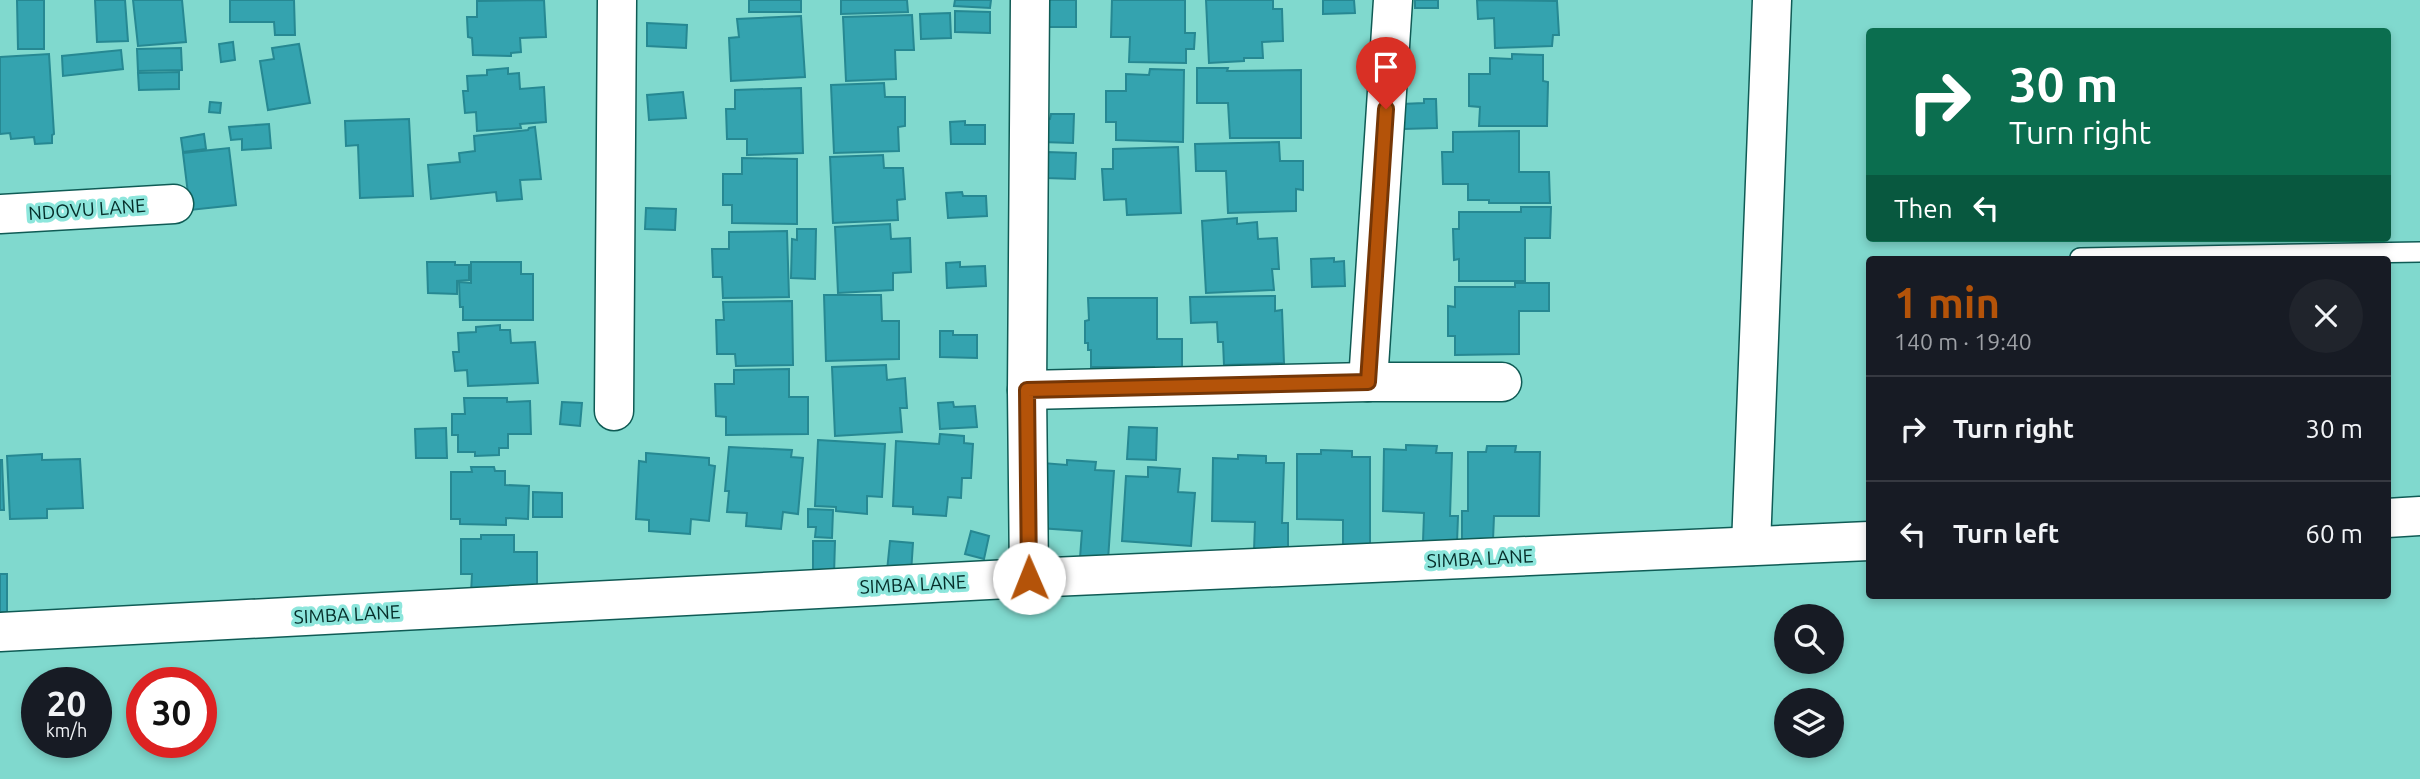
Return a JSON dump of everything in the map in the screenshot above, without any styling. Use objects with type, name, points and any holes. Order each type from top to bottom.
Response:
[{"type":"street","points":[[614,411],[617,0]]},
{"type":"street","points":[[1029,578],[1027,390],[1030,0]]},
{"type":"street","points":[[1368,382],[1393,0]]},
{"type":"street","points":[[1751,546],[1772,0]]},
{"type":"street","name":"NDOVU LANE","points":[[0,214],[174,204]]},
{"type":"street","points":[[1027,390],[1368,382],[1503,382]]},
{"type":"street","points":[[2391,518],[2420,516]]},
{"type":"street","name":"SIMBA LANE","points":[[0,632],[1029,578],[1866,541]]},
{"type":"lane","points":[[2177,256],[2420,251]]},
{"type":"building","points":[[17,0],[44,0],[44,49],[18,49]]},
{"type":"building","points":[[95,0],[125,0],[128,41],[97,42]]},
{"type":"building","points":[[133,0],[182,0],[186,42],[138,46]]},
{"type":"building","points":[[230,0],[294,0],[295,35],[275,35],[274,22],[230,22]]},
{"type":"building","points":[[544,0],[546,37],[520,38],[521,52],[511,53],[511,56],[473,55],[472,38],[468,37],[467,17],[477,17],[477,1]]},
{"type":"building","points":[[749,0],[801,0],[801,12],[749,12]]},
{"type":"building","points":[[841,0],[907,0],[908,12],[841,14]]},
{"type":"building","points":[[955,0],[991,0],[990,8],[954,6]]},
{"type":"building","points":[[1046,0],[1076,0],[1076,27],[1046,27]]},
{"type":"building","points":[[1112,0],[1185,0],[1185,33],[1195,33],[1194,49],[1186,49],[1186,63],[1129,62],[1130,37],[1111,37]]},
{"type":"building","points":[[1206,0],[1273,0],[1273,9],[1282,9],[1283,41],[1262,42],[1263,58],[1209,63]]},
{"type":"building","points":[[1323,0],[1354,0],[1355,13],[1323,14]]},
{"type":"building","points":[[1415,0],[1438,0],[1438,8],[1415,8]]},
{"type":"building","points":[[1477,0],[1557,1],[1559,35],[1553,35],[1552,46],[1495,48],[1494,18],[1478,19]]},
{"type":"building","points":[[955,11],[990,12],[990,33],[955,32]]},
{"type":"building","points":[[950,13],[951,38],[921,39],[920,14]]},
{"type":"building","points":[[912,15],[914,50],[895,50],[896,79],[846,81],[843,17]]},
{"type":"building","points":[[801,16],[805,77],[731,81],[729,38],[739,37],[737,19]]},
{"type":"building","points":[[647,23],[687,25],[686,48],[647,46]]},
{"type":"building","points":[[233,42],[235,60],[221,62],[219,44]]},
{"type":"building","points":[[299,44],[310,103],[268,110],[260,61],[274,59],[272,48]]},
{"type":"building","points":[[181,48],[182,70],[138,71],[137,49]]},
{"type":"building","points":[[121,50],[123,69],[63,76],[62,56]]},
{"type":"building","points":[[49,54],[54,134],[52,143],[35,144],[34,137],[11,139],[10,133],[0,134],[0,57]]},
{"type":"building","points":[[1512,54],[1543,55],[1543,81],[1548,82],[1547,126],[1479,126],[1480,107],[1469,106],[1469,74],[1490,74],[1490,58],[1512,59]]},
{"type":"building","points":[[508,68],[508,74],[519,73],[520,89],[544,87],[546,122],[520,124],[521,128],[477,131],[476,112],[465,113],[463,91],[468,91],[467,76],[487,75],[487,70]]},
{"type":"building","points":[[1197,68],[1228,68],[1227,71],[1301,70],[1301,138],[1230,138],[1228,103],[1197,103]]},
{"type":"building","points":[[1150,69],[1184,70],[1183,142],[1116,140],[1116,122],[1106,122],[1106,91],[1126,91],[1126,74],[1149,75]]},
{"type":"building","points":[[179,72],[179,89],[139,90],[138,73]]},
{"type":"building","points":[[884,83],[885,97],[905,97],[905,126],[898,127],[899,151],[834,153],[831,85]]},
{"type":"building","points":[[801,88],[803,153],[747,155],[747,139],[727,139],[726,109],[735,109],[735,90]]},
{"type":"building","points":[[683,92],[686,118],[649,120],[647,95]]},
{"type":"building","points":[[1424,99],[1436,99],[1437,128],[1403,129],[1402,104],[1424,103]]},
{"type":"building","points":[[210,102],[221,103],[220,113],[209,112]]},
{"type":"building","points":[[1051,114],[1074,114],[1073,143],[1041,142],[1041,118],[1050,119]]},
{"type":"building","points":[[409,119],[413,196],[360,198],[358,145],[346,146],[345,121]]},
{"type":"building","points":[[965,121],[965,125],[985,125],[985,144],[951,144],[950,122]]},
{"type":"building","points":[[269,124],[271,148],[242,150],[242,139],[231,140],[229,127]]},
{"type":"building","points":[[535,127],[541,179],[520,180],[522,199],[497,201],[496,192],[431,199],[428,165],[460,162],[459,153],[475,151],[474,136]]},
{"type":"building","points":[[1519,131],[1519,172],[1549,172],[1550,203],[1489,203],[1489,200],[1468,200],[1468,184],[1443,184],[1442,152],[1453,152],[1453,132]]},
{"type":"building","points":[[204,134],[206,149],[183,152],[181,138]]},
{"type":"building","points":[[1279,142],[1280,161],[1303,161],[1303,190],[1296,189],[1296,211],[1228,213],[1226,171],[1196,171],[1195,144]]},
{"type":"building","points":[[1178,147],[1181,213],[1127,215],[1126,199],[1104,200],[1102,169],[1113,169],[1113,149]]},
{"type":"building","points":[[229,148],[236,205],[190,210],[183,153]]},
{"type":"building","points":[[1047,152],[1076,153],[1075,179],[1046,178]]},
{"type":"building","points":[[883,155],[884,168],[903,168],[905,199],[897,200],[898,220],[833,223],[830,157]]},
{"type":"building","points":[[742,158],[797,159],[797,224],[732,223],[732,205],[723,205],[723,174],[742,174]]},
{"type":"building","points":[[962,192],[963,196],[986,196],[987,216],[948,218],[946,193]]},
{"type":"building","points":[[1521,207],[1551,207],[1550,238],[1525,238],[1525,281],[1459,281],[1459,259],[1454,260],[1453,229],[1459,229],[1459,212],[1521,212]]},
{"type":"building","points":[[646,208],[676,209],[675,230],[645,229]]},
{"type":"building","points":[[1237,218],[1237,224],[1257,222],[1258,239],[1277,238],[1279,269],[1272,269],[1274,290],[1206,293],[1202,221]]},
{"type":"building","points":[[890,224],[891,239],[910,238],[911,272],[893,273],[893,290],[838,293],[835,227]]},
{"type":"building","points":[[797,229],[816,229],[815,279],[791,278],[792,239],[797,240]]},
{"type":"building","points":[[787,231],[789,297],[723,298],[722,277],[713,277],[712,249],[729,249],[729,232]]},
{"type":"building","points":[[1334,258],[1334,262],[1344,261],[1345,286],[1312,287],[1311,259]]},
{"type":"building","points":[[427,262],[469,265],[469,280],[457,281],[457,294],[428,293]]},
{"type":"building","points":[[471,262],[521,262],[521,274],[533,274],[533,320],[463,320],[459,282],[471,283]]},
{"type":"building","points":[[960,262],[960,267],[985,266],[986,286],[947,288],[946,263]]},
{"type":"building","points":[[1515,283],[1549,283],[1549,311],[1519,311],[1519,354],[1455,355],[1455,336],[1448,336],[1448,306],[1455,307],[1455,287],[1515,287]]},
{"type":"building","points":[[824,295],[881,295],[882,321],[899,321],[899,359],[826,361]]},
{"type":"building","points":[[1275,296],[1275,311],[1282,310],[1284,363],[1224,365],[1223,342],[1218,342],[1217,322],[1191,323],[1190,297]]},
{"type":"building","points":[[1088,298],[1157,298],[1157,339],[1182,339],[1182,373],[1154,373],[1154,367],[1091,367],[1091,350],[1088,350],[1088,343],[1085,343],[1085,321],[1089,320]]},
{"type":"building","points":[[792,301],[793,365],[736,366],[735,354],[717,354],[716,320],[724,320],[723,302]]},
{"type":"building","points":[[500,325],[500,330],[510,330],[511,343],[535,342],[538,383],[468,386],[467,370],[455,371],[453,352],[459,352],[458,333],[476,332],[476,327]]},
{"type":"building","points":[[940,331],[953,331],[953,335],[977,335],[977,358],[940,357]]},
{"type":"building","points":[[886,365],[887,380],[905,378],[907,408],[900,408],[902,432],[835,436],[832,367]]},
{"type":"building","points":[[789,369],[789,397],[808,397],[808,434],[726,435],[726,417],[716,416],[715,384],[734,384],[734,370]]},
{"type":"building","points":[[464,398],[530,401],[531,434],[508,434],[508,448],[499,448],[499,455],[475,456],[475,452],[458,452],[458,435],[452,435],[452,414],[465,414]]},
{"type":"building","points":[[562,402],[582,403],[580,426],[560,424]]},
{"type":"building","points":[[953,402],[954,407],[975,406],[977,427],[940,429],[938,403]]},
{"type":"building","points":[[1129,427],[1157,428],[1156,460],[1127,459]]},
{"type":"building","points":[[446,428],[447,458],[416,458],[415,429]]},
{"type":"building","points":[[940,434],[964,436],[964,443],[973,444],[971,478],[962,478],[961,498],[948,497],[946,516],[913,514],[913,507],[893,506],[896,441],[939,444]]},
{"type":"building","points":[[818,440],[885,444],[882,497],[867,496],[867,514],[836,511],[836,507],[815,506]]},
{"type":"building","points":[[1406,445],[1437,446],[1436,453],[1452,453],[1450,516],[1458,516],[1457,543],[1423,542],[1424,513],[1383,511],[1384,449],[1406,450]]},
{"type":"building","points":[[1487,446],[1516,446],[1515,452],[1540,452],[1539,516],[1494,516],[1493,540],[1462,541],[1462,511],[1468,511],[1468,452],[1486,452]]},
{"type":"building","points":[[729,447],[792,450],[791,457],[803,458],[798,514],[783,512],[781,529],[746,526],[747,513],[727,512],[729,491],[725,491]]},
{"type":"building","points":[[1321,450],[1352,451],[1352,457],[1370,457],[1370,546],[1343,546],[1343,520],[1297,519],[1297,454],[1321,454]]},
{"type":"building","points":[[646,453],[709,458],[709,465],[715,466],[709,521],[691,519],[690,534],[649,531],[649,520],[636,519],[639,461],[646,462]]},
{"type":"building","points":[[42,454],[42,460],[80,459],[83,508],[47,509],[47,518],[10,519],[7,456]]},
{"type":"building","points":[[1238,455],[1266,456],[1266,463],[1284,463],[1282,523],[1288,523],[1288,552],[1254,551],[1255,522],[1212,521],[1213,458],[1238,459]]},
{"type":"building","points":[[2,460],[4,510],[0,510]]},
{"type":"building","points":[[1067,460],[1096,462],[1095,470],[1114,471],[1108,560],[1080,558],[1082,531],[1039,528],[1043,463],[1067,465]]},
{"type":"building","points":[[471,467],[494,467],[495,471],[505,471],[505,485],[529,486],[528,519],[506,518],[506,525],[460,524],[460,519],[451,519],[451,472],[472,472]]},
{"type":"building","points":[[1148,467],[1180,469],[1178,492],[1195,493],[1191,546],[1122,541],[1126,476],[1148,477]]},
{"type":"building","points":[[533,492],[562,493],[562,517],[533,517]]},
{"type":"building","points":[[808,509],[833,510],[832,538],[815,537],[816,527],[808,527]]},
{"type":"building","points":[[971,531],[989,536],[984,559],[965,554]]},
{"type":"building","points":[[481,535],[514,535],[514,552],[537,552],[537,586],[514,586],[514,593],[471,593],[472,574],[461,574],[461,539],[481,539]]},
{"type":"building","points":[[813,541],[835,541],[834,575],[813,575]]},
{"type":"building","points":[[890,541],[913,543],[911,573],[887,571]]},
{"type":"building","points":[[0,574],[7,574],[7,612],[0,612]]},
{"type":"route","points":[[1029,578],[1027,390],[1368,382],[1386,109]]}]
